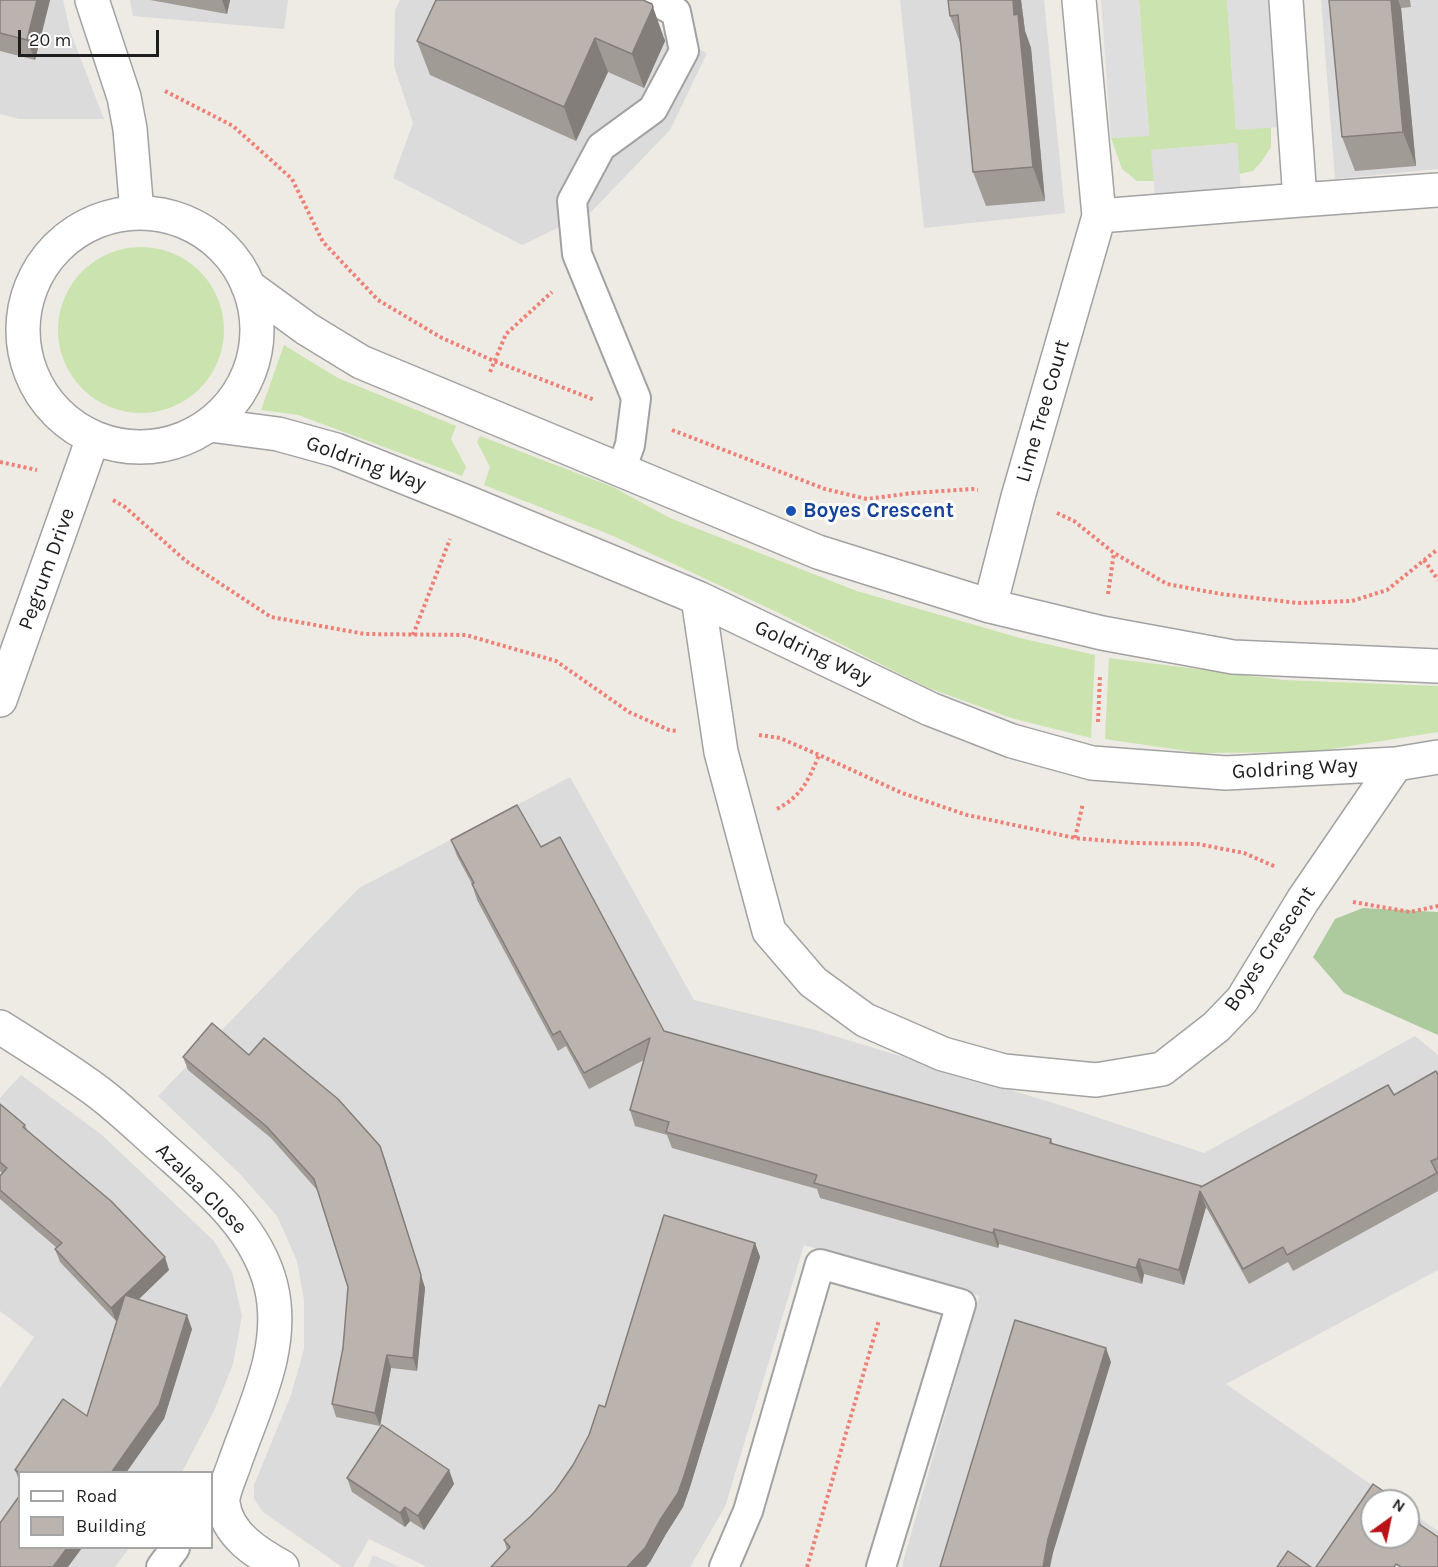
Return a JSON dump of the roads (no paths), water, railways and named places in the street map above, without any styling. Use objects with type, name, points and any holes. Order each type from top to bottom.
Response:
[{"type":"street","points":[[92,0],[124,97],[130,129],[137,213]]},
{"type":"street","name":"Lime Tree Court","points":[[990,606],[1018,497],[1099,216],[1079,0]]},
{"type":"street","points":[[1286,0],[1300,200]]},
{"type":"street","points":[[1099,216],[1438,190]]},
{"type":"street","points":[[137,213],[171,218],[204,232],[230,255],[248,286],[257,323],[253,362],[237,397],[210,424],[174,443],[133,447],[93,438],[64,420],[42,395],[27,364],[14,293],[68,237],[101,220],[137,213]]},
{"type":"street","points":[[248,286],[308,329],[361,362],[818,552],[990,606],[1102,633],[1233,657],[1438,666]]},
{"type":"street","name":"Goldring Way","points":[[210,424],[278,434],[336,450],[699,598],[930,709],[1012,741],[1092,763],[1226,773],[1396,764],[1438,757]]},
{"type":"street","name":"Pegrum Drive","points":[[0,700],[93,438]]},
{"type":"street","name":"Boyes Crescent","points":[[699,598],[721,752],[769,931],[813,982],[866,1020],[943,1054],[1004,1071],[1096,1080],[1162,1069],[1216,1027],[1242,1000],[1312,887],[1396,764]]},
{"type":"street","name":"Azalea Close","points":[[0,1027],[100,1094],[189,1172],[238,1220],[258,1251],[271,1286],[276,1325],[268,1374],[217,1506],[238,1537],[282,1567]]},
{"type":"lane","points":[[621,470],[630,445],[636,398],[577,254],[572,201],[601,147],[652,110],[684,51],[676,12],[653,0]]},
{"type":"lane","points":[[724,1567],[748,1511],[820,1264],[961,1304],[881,1567]]},
{"type":"lane","points":[[161,1567],[174,1549]]},
{"type":"place","name":"Boyes Crescent","points":[[791,511]]}]
